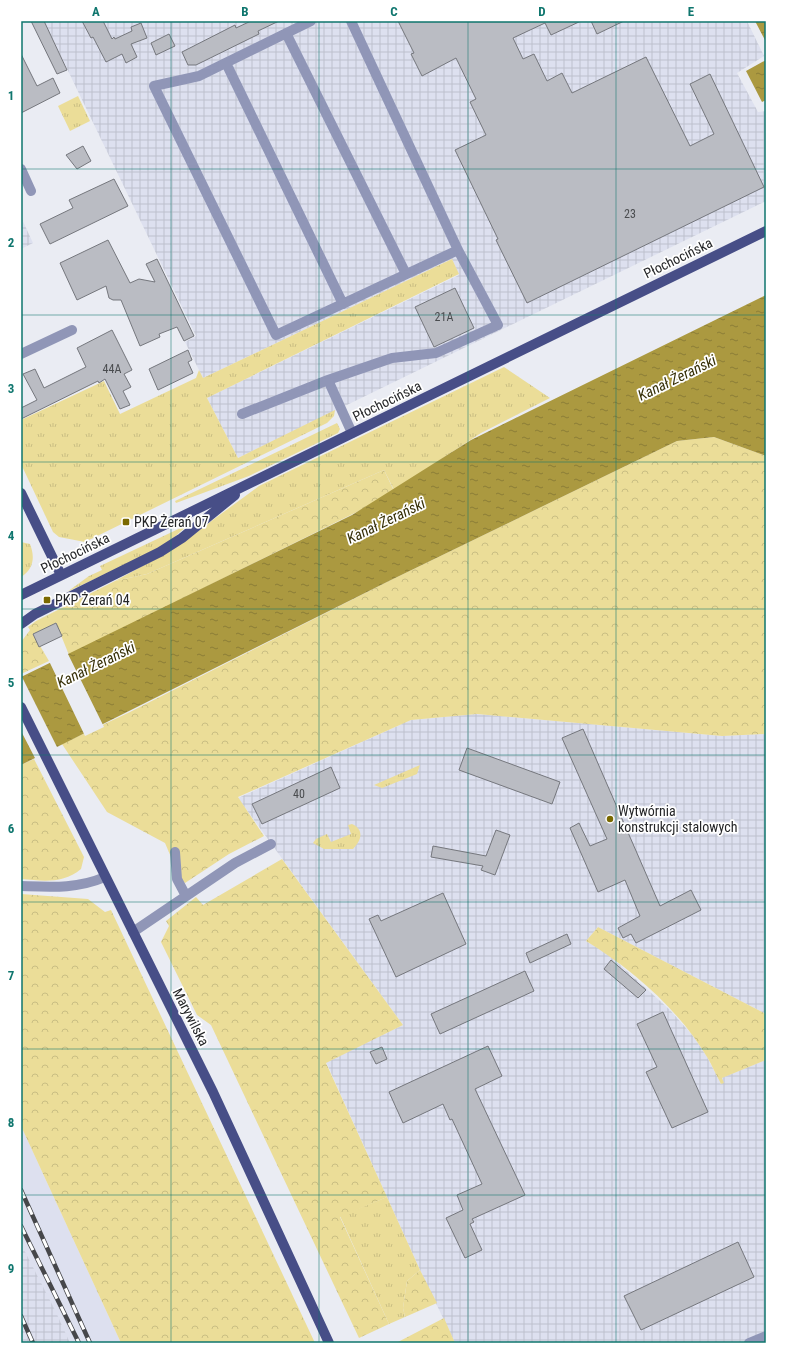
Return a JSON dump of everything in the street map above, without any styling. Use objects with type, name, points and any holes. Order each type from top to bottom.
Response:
[{"type":"main road","name":"Płochocińska","points":[[21,595],[766,231]]},
{"type":"main road","points":[[21,624],[35,614],[160,552],[182,538],[249,484]]},
{"type":"main road","points":[[21,493],[61,575]]},
{"type":"main road","name":"Marywilska","points":[[21,707],[213,1092],[329,1343]]},
{"type":"lane","points":[[310,21],[199,76],[154,86],[276,335],[458,250]]},
{"type":"lane","points":[[242,414],[328,380],[392,358],[436,353],[498,325],[458,250],[350,21]]},
{"type":"lane","points":[[286,33],[406,274]]},
{"type":"lane","points":[[226,62],[343,304]]},
{"type":"lane","points":[[21,169],[31,191]]},
{"type":"lane","points":[[21,354],[72,330]]},
{"type":"lane","points":[[328,380],[352,433]]},
{"type":"lane","points":[[133,932],[235,863],[271,844]]},
{"type":"lane","points":[[175,852],[178,879],[186,896]]},
{"type":"lane","points":[[21,886],[71,887],[87,884],[105,877]]},
{"type":"lane","points":[[750,1343],[766,1336]]},
{"type":"shaded area","points":[[44,21],[747,21],[764,56],[737,73],[758,112],[766,111],[766,201],[238,458],[207,398],[459,275],[452,259],[203,378],[185,342],[196,336]]},
{"type":"shaded area","points":[[21,217],[33,243],[21,249]]},
{"type":"shaded area","points":[[477,714],[722,736],[766,734],[766,1014],[598,927],[586,941],[608,954],[670,1010],[693,1036],[707,1057],[721,1084],[721,1078],[766,1060],[766,1343],[455,1343],[420,1270],[326,1062],[403,1025],[238,798],[411,720]]},
{"type":"shaded area","points":[[21,1126],[121,1343],[21,1343]]},
{"type":"shaded area","points":[[21,1244],[55,1310],[70,1343],[21,1343]]},
{"type":"green space","points":[[78,96],[90,121],[70,131],[58,106]]},
{"type":"green space","points":[[452,259],[459,274],[207,398],[238,458],[335,410],[334,416],[327,423],[85,542],[59,537],[53,532],[21,464],[21,420],[104,381],[120,414],[196,378],[199,370],[203,378]]},
{"type":"green space","points":[[504,367],[550,398],[481,433],[394,490],[384,470],[147,574],[115,581],[172,550],[259,486]]},
{"type":"green space","points":[[337,423],[340,429],[338,433],[249,476],[176,503],[175,501]]},
{"type":"green space","points":[[714,437],[766,456],[766,734],[722,736],[477,714],[411,720],[238,797],[264,836],[229,854],[185,883],[180,878],[165,843],[107,812],[62,744],[130,712],[391,580],[677,441]]},
{"type":"green space","points":[[384,470],[395,493],[69,655],[56,623],[33,634],[49,661],[21,674],[21,642],[30,630],[28,627],[36,621],[115,581],[147,574]]},
{"type":"green space","points":[[189,524],[170,541],[150,553],[67,592],[89,576],[102,570],[100,566]]},
{"type":"green space","points":[[21,542],[30,544],[33,558],[29,570],[21,577]]},
{"type":"green space","points":[[34,759],[84,857],[81,869],[74,874],[60,879],[45,881],[21,879],[21,765]]},
{"type":"green space","points":[[420,765],[417,774],[382,788],[374,785]]},
{"type":"green space","points":[[352,824],[359,829],[360,832],[360,839],[353,849],[324,849],[313,843],[316,839],[327,834],[331,842],[351,834],[348,825]]},
{"type":"green space","points":[[282,859],[403,1025],[326,1063],[387,1197],[340,1217],[389,1324],[359,1338],[211,1025],[197,1015],[161,942],[169,926],[166,921],[196,897],[203,905]]},
{"type":"green space","points":[[21,894],[88,899],[105,912],[111,910],[315,1343],[121,1343],[21,1126]]},
{"type":"green space","points":[[598,927],[766,1014],[766,1060],[722,1078],[724,1083],[721,1084],[709,1060],[696,1040],[669,1007],[620,964],[586,941]]},
{"type":"green space","points":[[387,1197],[420,1270],[407,1281],[403,1308],[405,1317],[389,1324],[340,1216]]},
{"type":"green space","points":[[420,1270],[437,1303],[405,1317],[403,1308],[407,1281]]},
{"type":"green space","points":[[444,1318],[455,1343],[396,1343]]},
{"type":"water","points":[[755,21],[766,21],[766,42]]},
{"type":"water","points":[[766,60],[766,100],[762,102],[746,71]]},
{"type":"water","name":"Kanał Żerański","points":[[766,295],[766,456],[714,437],[677,441],[391,580],[21,765],[21,677],[352,515],[471,440]]},
{"type":"pier","points":[[67,652],[104,727],[85,736],[49,661]]},
{"type":"pier","points":[[21,675],[58,749],[36,760],[21,731]]},
{"type":"building","points":[[31,21],[44,21],[67,70],[57,74]]},
{"type":"building","points":[[82,21],[103,21],[112,39],[132,31],[131,27],[141,23],[147,38],[131,44],[137,57],[126,63],[122,54],[106,62],[93,37],[91,38]]},
{"type":"building","points":[[251,21],[279,21],[258,31],[259,34],[196,65],[188,65],[182,52],[235,25],[236,28]]},
{"type":"building","points":[[398,21],[581,21],[551,35],[545,23],[513,38],[523,59],[534,54],[547,81],[562,73],[572,93],[646,57],[690,146],[714,134],[690,84],[710,74],[764,187],[527,303],[496,240],[498,239],[455,150],[486,135],[470,102],[476,99],[456,58],[422,76],[411,54],[414,53]]},
{"type":"building","points":[[591,21],[624,21],[597,34]]},
{"type":"building","points":[[169,34],[175,46],[156,55],[151,43]]},
{"type":"building","points":[[21,54],[37,86],[53,78],[60,93],[21,113]]},
{"type":"building","points":[[83,146],[91,161],[77,169],[66,155]]},
{"type":"building","points":[[114,179],[128,206],[50,244],[40,224],[73,208],[69,200]]},
{"type":"building","points":[[108,240],[130,283],[139,279],[155,282],[146,264],[157,259],[194,336],[184,341],[177,327],[159,334],[160,337],[140,346],[121,300],[113,300],[109,298],[106,286],[77,300],[60,263]]},
{"type":"building","points":[[455,288],[474,328],[434,347],[415,307]]},
{"type":"building","points":[[112,330],[132,370],[124,374],[131,387],[123,391],[130,405],[120,409],[105,379],[99,383],[98,381],[21,419],[21,408],[37,400],[23,374],[35,369],[44,388],[86,367],[77,348]]},
{"type":"building","points":[[188,350],[192,360],[188,362],[193,373],[158,390],[149,369]]},
{"type":"building","points":[[56,623],[62,636],[39,647],[33,634]]},
{"type":"building","points":[[583,729],[660,906],[691,890],[701,910],[636,943],[631,934],[623,938],[618,928],[640,916],[625,880],[598,892],[570,828],[579,823],[590,846],[607,839],[562,738]]},
{"type":"building","points":[[467,748],[560,782],[552,804],[459,770]]},
{"type":"building","points":[[331,767],[340,788],[262,824],[252,804]]},
{"type":"building","points":[[496,830],[510,835],[495,875],[481,870],[483,866],[431,857],[433,846],[486,856]]},
{"type":"building","points":[[443,893],[466,944],[396,977],[369,919],[378,915],[381,921]]},
{"type":"building","points":[[567,934],[571,944],[530,963],[526,953]]},
{"type":"building","points":[[611,960],[646,990],[638,998],[604,969]]},
{"type":"building","points":[[525,971],[534,991],[440,1034],[431,1014]]},
{"type":"building","points":[[663,1012],[708,1112],[672,1128],[646,1072],[657,1067],[637,1024]]},
{"type":"building","points":[[488,1046],[502,1076],[475,1089],[525,1195],[472,1219],[474,1222],[470,1224],[482,1250],[465,1258],[446,1218],[463,1210],[457,1195],[482,1184],[452,1119],[450,1120],[443,1104],[403,1123],[389,1092]]},
{"type":"building","points":[[382,1047],[387,1059],[376,1064],[370,1052]]},
{"type":"building","points":[[738,1242],[754,1277],[641,1330],[624,1296]]},
{"type":"railway","points":[[21,1190],[90,1343]]},
{"type":"railway","points":[[21,1226],[79,1343]]},
{"type":"railway","points":[[21,1316],[33,1343]]},
{"type":"place","name":"PKP Żerań 07","points":[[126,522]]},
{"type":"place","name":"PKP Żerań 04","points":[[47,600]]},
{"type":"place","name":"Wytwórnia konstrukcji stalowych","points":[[610,819]]}]
